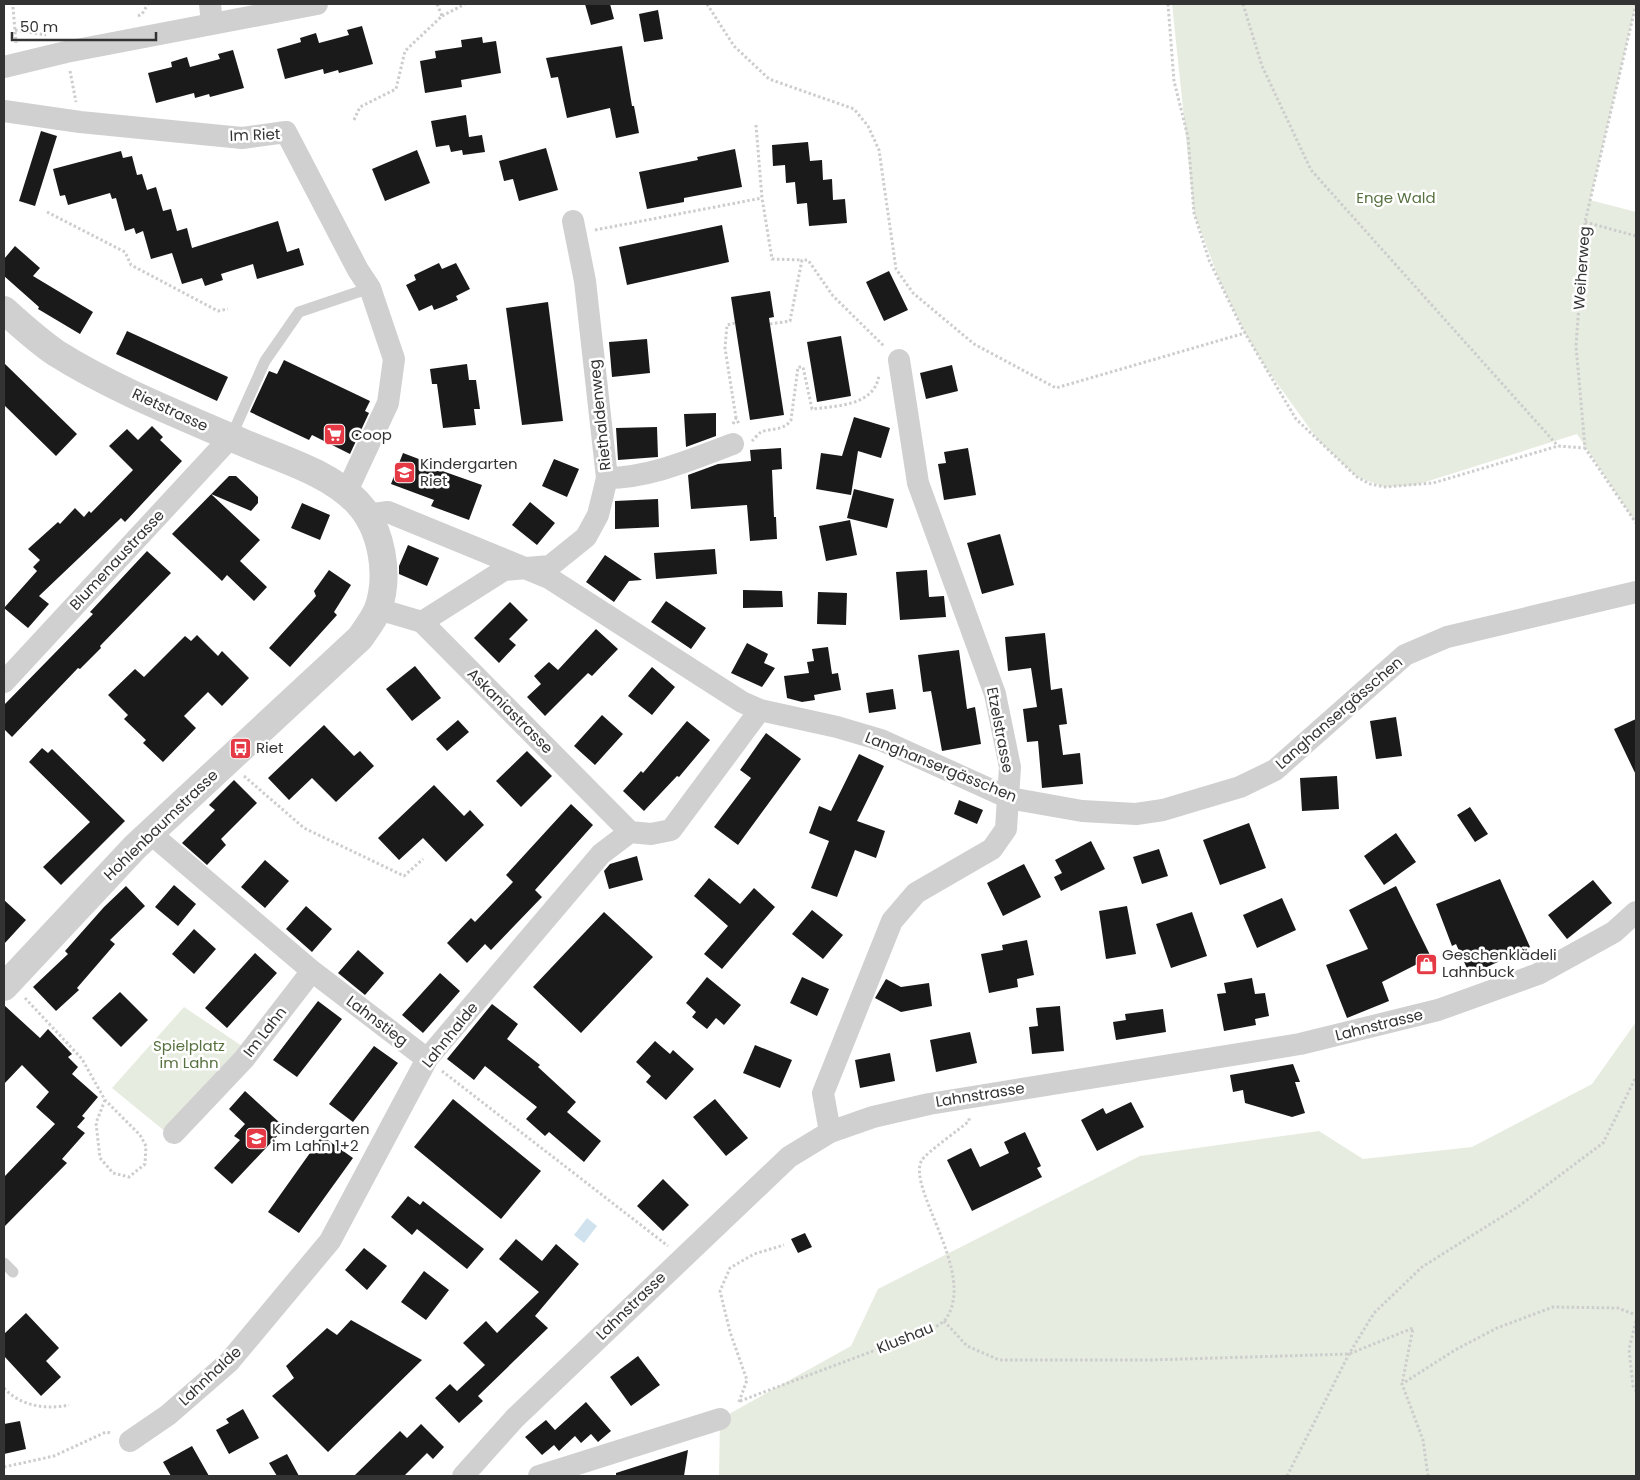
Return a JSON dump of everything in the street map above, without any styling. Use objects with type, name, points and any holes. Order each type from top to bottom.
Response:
[{"type":"street","points":[[11,65],[211,14],[317,4]]},
{"type":"street","name":"Im Riet","points":[[4,111],[80,122],[242,138],[286,132],[370,288]]},
{"type":"street","name":"Riethaldenweg","points":[[422,622],[504,570],[550,566],[586,537],[598,515],[607,478],[588,304],[574,227]]},
{"type":"street","points":[[346,493],[388,403],[394,359],[370,288]]},
{"type":"street","name":"Rietstrasse","points":[[4,310],[31,334],[86,370],[230,437],[305,469],[346,493]]},
{"type":"street","name":"Etzelstrasse","points":[[830,1132],[823,1093],[892,922],[916,893],[992,849],[1006,829],[1009,798],[1010,767],[995,694],[918,483],[889,364]]},
{"type":"street","points":[[607,478],[621,478],[670,468],[740,436]]},
{"type":"street","name":"Blumenaustrasse","points":[[4,682],[230,437]]},
{"type":"street","name":"Hohlenbaumstrasse","points":[[5,985],[150,833],[347,651],[363,633],[378,609],[383,586],[383,562],[378,539],[366,515],[358,503],[346,493]]},
{"type":"street","points":[[366,515],[388,512],[527,568]]},
{"type":"street","name":"Langhansergässchen","points":[[527,568],[549,578],[742,702],[760,710],[837,727],[881,740],[1009,798],[1082,811],[1136,814],[1163,810],[1240,788],[1275,770],[1405,655],[1447,636],[1636,592]]},
{"type":"street","name":"Askaniastrasse","points":[[378,609],[422,622],[630,832]]},
{"type":"street","points":[[630,832],[650,834],[671,830],[760,710]]},
{"type":"street","name":"Lahnhalde","points":[[130,1441],[168,1415],[229,1362],[330,1241],[427,1059],[601,854],[630,832]]},
{"type":"street","name":"Lahnstieg","points":[[150,833],[312,971],[427,1059]]},
{"type":"street","name":"Lahnstrasse","points":[[464,1476],[515,1418],[789,1157],[830,1132],[873,1117],[968,1097],[1300,1044],[1438,1010],[1538,974],[1614,932],[1636,912]]},
{"type":"street","name":"Im Lahn","points":[[174,1133],[244,1059],[312,971]]},
{"type":"street","points":[[539,1476],[720,1419]]},
{"type":"lane","points":[[230,437],[265,361],[299,312],[370,288]]},
{"type":"lane","points":[[4,1263],[13,1272]]},
{"type":"path","points":[[437,4],[442,16]]},
{"type":"path","points":[[354,120],[360,107],[396,89],[405,51],[442,16],[465,4]]},
{"type":"path","points":[[707,4],[734,46],[769,79],[854,109],[868,126],[879,150],[896,269],[914,293],[974,344],[1056,388],[1246,333]]},
{"type":"path","points":[[1168,4],[1174,81],[1188,137],[1194,213],[1209,260],[1246,333],[1296,419],[1357,477],[1370,484],[1385,487],[1433,483],[1558,446],[1585,448]]},
{"type":"path","points":[[1243,4],[1262,66],[1311,170],[1558,446]]},
{"type":"path","name":"Weiherweg","points":[[1636,4],[1585,222],[1576,346],[1585,448],[1636,522]]},
{"type":"path","points":[[11,65],[13,7]]},
{"type":"path","points":[[66,52],[80,122]]},
{"type":"path","points":[[736,418],[734,420],[740,436],[750,443],[760,432],[773,431],[788,424],[791,420],[798,366],[803,367],[812,410],[856,403],[869,393],[889,364],[833,296],[808,260],[772,259],[762,198],[756,125]]},
{"type":"path","points":[[574,227],[762,198]]},
{"type":"path","points":[[47,212],[125,252],[131,266],[218,311],[228,309]]},
{"type":"path","points":[[1585,222],[1636,236]]},
{"type":"path","points":[[770,324],[790,321],[802,260]]},
{"type":"path","points":[[735,323],[727,325],[725,348],[740,436]]},
{"type":"path","points":[[228,760],[304,828],[404,876],[423,859]]},
{"type":"path","points":[[5,985],[22,995],[82,1058],[105,1100],[140,1135],[146,1146],[145,1164],[129,1177],[113,1173],[100,1158],[96,1123],[105,1100]]},
{"type":"path","points":[[427,1059],[682,1258]]},
{"type":"path","points":[[1287,1476],[1349,1354],[1374,1313],[1422,1267],[1519,1206],[1603,1143],[1636,1078]]},
{"type":"path","name":"Klushau","points":[[740,1401],[929,1330],[944,1321],[952,1305],[954,1281],[940,1228],[918,1178],[922,1161],[969,1121],[968,1097]]},
{"type":"path","points":[[720,1419],[726,1416],[740,1401],[747,1380],[730,1332],[720,1291],[730,1268],[754,1254],[784,1245]]},
{"type":"path","points":[[1402,1384],[1455,1350],[1497,1328],[1552,1307],[1618,1308],[1636,1315]]},
{"type":"path","points":[[944,1321],[967,1346],[999,1360],[1150,1360],[1349,1354],[1413,1328],[1402,1384],[1423,1440],[1428,1476]]},
{"type":"path","points":[[1636,1321],[1629,1350],[1633,1386],[1636,1391]]},
{"type":"path","points":[[4,1388],[11,1397],[26,1403],[52,1409],[69,1405]]},
{"type":"path","points":[[4,1467],[54,1456],[106,1432],[130,1441]]},
{"type":"green space","name":"Enge Wald","points":[[1172,4],[1636,4],[1590,200],[1636,212],[1636,523],[1577,434],[1416,485],[1385,487],[1357,477],[1318,440],[1266,368],[1245,333],[1220,282],[1194,213]]},
{"type":"green space","name":"Spielplatz im Lahn","points":[[184,1007],[245,1048],[167,1133],[112,1088]]},
{"type":"green space","points":[[1636,1022],[1636,1476],[719,1476],[720,1419],[851,1346],[878,1289],[1140,1156],[1319,1131],[1363,1159],[1472,1147],[1592,1084]]},
{"type":"water","points":[[587,1218],[597,1226],[584,1243],[574,1235]]},
{"type":"building","points":[[585,4],[610,4],[614,19],[591,25]]},
{"type":"building","points":[[658,10],[663,39],[644,42],[639,14]]},
{"type":"building","points":[[362,26],[373,64],[339,73],[338,70],[324,74],[323,69],[285,79],[277,49],[301,42],[300,38],[316,33],[319,43],[349,35],[347,30]]},
{"type":"building","points":[[482,37],[483,43],[496,41],[501,73],[461,80],[462,87],[425,93],[420,61],[436,58],[435,51],[462,47],[461,40]]},
{"type":"building","points":[[622,46],[632,106],[634,106],[639,133],[616,138],[610,108],[567,118],[558,77],[551,78],[546,58]]},
{"type":"building","points":[[233,50],[244,88],[210,97],[209,94],[195,98],[194,93],[156,103],[148,73],[172,67],[171,62],[187,57],[190,67],[220,59],[218,54]]},
{"type":"building","points":[[466,115],[469,137],[482,135],[485,152],[463,155],[462,150],[451,152],[449,145],[436,147],[431,121]]},
{"type":"building","points":[[41,131],[57,136],[35,206],[19,201]]},
{"type":"building","points":[[808,142],[810,161],[822,160],[823,180],[832,179],[833,200],[845,199],[847,223],[809,226],[807,203],[797,204],[795,182],[786,183],[785,165],[773,166],[772,145]]},
{"type":"building","points":[[546,148],[558,190],[519,201],[513,179],[504,181],[499,161]]},
{"type":"building","points":[[735,149],[742,187],[684,198],[684,202],[647,209],[639,172],[698,160],[697,157]]},
{"type":"building","points":[[417,150],[430,183],[385,201],[372,169]]},
{"type":"building","points":[[121,151],[123,158],[132,156],[137,175],[142,174],[147,190],[156,187],[163,211],[171,209],[177,231],[187,228],[192,248],[278,221],[287,252],[299,248],[304,265],[257,279],[253,264],[221,274],[223,280],[205,286],[202,278],[182,284],[172,253],[151,259],[143,231],[136,234],[134,228],[125,231],[116,198],[112,199],[110,193],[68,205],[65,195],[60,196],[53,169]]},
{"type":"building","points":[[722,225],[729,262],[627,285],[619,247]]},
{"type":"building","points":[[15,246],[40,268],[33,276],[93,312],[80,334],[38,309],[39,307],[4,276],[4,259]]},
{"type":"building","points":[[439,263],[442,269],[456,263],[470,289],[456,296],[458,300],[442,307],[434,310],[432,305],[419,311],[406,285],[416,280],[414,275]]},
{"type":"building","points":[[889,271],[908,310],[884,321],[866,282]]},
{"type":"building","points":[[770,291],[774,317],[769,318],[784,415],[750,420],[731,297]]},
{"type":"building","points":[[548,302],[563,421],[522,425],[506,308]]},
{"type":"building","points":[[127,331],[228,377],[217,401],[116,354]]},
{"type":"building","points":[[841,336],[851,396],[817,402],[807,342]]},
{"type":"building","points":[[647,339],[650,373],[612,377],[609,342]]},
{"type":"building","points":[[284,360],[370,401],[365,411],[369,413],[350,454],[312,435],[309,440],[250,412],[269,371],[277,374]]},
{"type":"building","points":[[4,363],[77,434],[56,456],[4,405]]},
{"type":"building","points":[[467,364],[469,380],[476,380],[480,409],[474,409],[476,425],[443,428],[437,384],[432,384],[430,369]]},
{"type":"building","points":[[952,365],[958,391],[926,399],[920,373]]},
{"type":"building","points":[[716,413],[716,436],[686,447],[684,414]]},
{"type":"building","points":[[854,417],[890,428],[881,458],[858,451],[851,495],[816,489],[821,453],[842,456]]},
{"type":"building","points":[[152,426],[163,437],[160,440],[182,461],[125,522],[121,518],[39,596],[49,604],[28,628],[4,608],[37,571],[33,567],[40,560],[28,549],[58,522],[60,524],[75,508],[84,517],[89,511],[91,513],[133,470],[109,446],[127,429],[138,440]]},
{"type":"building","points":[[657,427],[658,457],[618,460],[616,428]]},
{"type":"building","points":[[781,448],[782,469],[772,470],[777,539],[750,541],[747,505],[691,509],[688,475],[718,464],[751,461],[750,450]]},
{"type":"building","points":[[968,448],[976,495],[944,500],[938,464],[946,463],[944,452]]},
{"type":"building","points":[[403,453],[432,464],[431,467],[482,485],[469,520],[431,506],[434,500],[391,484]]},
{"type":"building","points":[[554,459],[579,469],[567,497],[542,486]]},
{"type":"building","points":[[229,476],[236,476],[258,497],[258,503],[251,511],[211,494]]},
{"type":"building","points":[[854,489],[894,499],[887,528],[847,518]]},
{"type":"building","points":[[211,494],[260,540],[240,561],[267,587],[254,601],[227,575],[222,581],[172,534]]},
{"type":"building","points":[[658,499],[659,527],[615,529],[615,501]]},
{"type":"building","points":[[530,502],[555,523],[537,545],[512,525]]},
{"type":"building","points":[[302,503],[330,515],[320,540],[291,528]]},
{"type":"building","points":[[850,520],[857,555],[826,561],[819,526]]},
{"type":"building","points":[[1000,534],[1014,585],[982,594],[967,543]]},
{"type":"building","points":[[408,545],[439,558],[427,586],[399,574],[399,566]]},
{"type":"building","points":[[715,549],[717,574],[656,579],[654,553]]},
{"type":"building","points":[[147,551],[171,573],[100,646],[101,648],[80,669],[78,668],[12,737],[4,729],[4,705],[93,614],[90,612]]},
{"type":"building","points":[[605,555],[642,580],[629,581],[614,602],[586,582]]},
{"type":"building","points":[[329,570],[351,585],[334,612],[337,615],[290,667],[269,648],[316,596],[314,591]]},
{"type":"building","points":[[927,570],[929,597],[944,596],[946,617],[900,620],[896,572]]},
{"type":"building","points":[[743,590],[782,591],[783,607],[743,608]]},
{"type":"building","points":[[818,592],[847,593],[846,625],[817,624]]},
{"type":"building","points":[[666,601],[706,628],[691,649],[651,622]]},
{"type":"building","points":[[510,602],[528,620],[509,639],[516,645],[499,663],[474,638]]},
{"type":"building","points":[[596,629],[618,649],[592,676],[588,673],[545,716],[527,697],[541,684],[534,676],[549,662],[558,670]]},
{"type":"building","points":[[1045,633],[1051,690],[1062,688],[1067,724],[1059,725],[1063,755],[1080,753],[1083,784],[1042,788],[1038,741],[1027,742],[1023,709],[1037,707],[1031,668],[1008,671],[1005,637]]},
{"type":"building","points":[[197,635],[218,656],[222,651],[249,678],[222,706],[208,692],[184,716],[196,728],[163,762],[143,743],[146,740],[124,719],[128,715],[108,695],[135,669],[144,677],[185,636],[191,641]]},
{"type":"building","points":[[747,643],[768,654],[764,663],[775,668],[762,687],[731,673]]},
{"type":"building","points":[[828,647],[832,674],[838,673],[841,690],[814,695],[815,700],[802,702],[787,698],[784,676],[809,673],[807,662],[814,661],[812,649]]},
{"type":"building","points":[[959,650],[967,709],[975,707],[981,744],[942,751],[931,691],[923,692],[918,655]]},
{"type":"building","points":[[415,666],[441,698],[412,721],[386,689]]},
{"type":"building","points":[[652,667],[675,687],[652,715],[628,696]]},
{"type":"building","points":[[893,689],[896,709],[869,713],[866,693]]},
{"type":"building","points":[[602,715],[623,734],[595,765],[574,746]]},
{"type":"building","points":[[1396,717],[1402,756],[1376,759],[1370,721]]},
{"type":"building","points":[[1636,719],[1636,775],[1614,729]]},
{"type":"building","points":[[458,720],[469,732],[447,751],[436,739]]},
{"type":"building","points":[[687,721],[710,740],[679,777],[677,776],[644,811],[623,791],[641,771],[643,773]]},
{"type":"building","points":[[324,725],[354,756],[360,751],[374,766],[336,802],[312,778],[289,800],[268,778]]},
{"type":"building","points":[[766,733],[801,759],[738,845],[714,827],[751,778],[740,770]]},
{"type":"building","points":[[42,748],[48,753],[52,749],[125,821],[61,885],[43,867],[90,822],[29,762]]},
{"type":"building","points":[[527,751],[552,776],[521,807],[496,781]]},
{"type":"building","points":[[859,754],[884,766],[857,821],[885,831],[876,858],[855,850],[837,897],[811,888],[829,841],[809,833],[819,806],[831,811]]},
{"type":"building","points":[[1337,776],[1339,809],[1302,811],[1300,778]]},
{"type":"building","points":[[234,780],[257,803],[221,839],[226,845],[207,865],[182,843],[215,810],[209,805]]},
{"type":"building","points":[[434,785],[464,816],[470,810],[484,825],[446,862],[423,838],[399,860],[378,838]]},
{"type":"building","points":[[959,800],[983,810],[977,824],[954,814]]},
{"type":"building","points":[[571,804],[593,825],[535,890],[542,897],[491,950],[485,944],[467,963],[447,943],[471,918],[475,922],[513,882],[506,875]]},
{"type":"building","points":[[1470,807],[1488,834],[1475,842],[1457,815]]},
{"type":"building","points":[[1249,823],[1266,868],[1220,885],[1203,840]]},
{"type":"building","points":[[1396,833],[1416,862],[1384,885],[1364,856]]},
{"type":"building","points":[[1091,841],[1105,869],[1061,891],[1054,877],[1062,873],[1055,860]]},
{"type":"building","points":[[1159,849],[1168,876],[1142,884],[1133,857]]},
{"type":"building","points":[[637,856],[643,880],[609,889],[604,871],[610,864]]},
{"type":"building","points":[[265,860],[289,881],[265,908],[241,887]]},
{"type":"building","points":[[1024,864],[1041,897],[1003,916],[987,883]]},
{"type":"building","points":[[709,878],[740,904],[754,888],[775,907],[722,969],[704,954],[728,926],[694,896]]},
{"type":"building","points":[[1500,879],[1530,947],[1470,975],[1456,944],[1452,946],[1436,904]]},
{"type":"building","points":[[1593,880],[1612,903],[1567,939],[1548,915]]},
{"type":"building","points":[[174,885],[196,904],[178,926],[155,907]]},
{"type":"building","points":[[126,886],[145,906],[110,940],[115,944],[77,988],[79,990],[56,1011],[33,987],[68,954],[65,951],[104,907]]},
{"type":"building","points":[[1396,886],[1431,957],[1382,982],[1389,1001],[1347,1018],[1326,965],[1368,949],[1349,910]]},
{"type":"building","points":[[1282,898],[1296,930],[1257,948],[1243,915]]},
{"type":"building","points":[[4,900],[26,920],[4,944]]},
{"type":"building","points":[[306,906],[332,929],[312,952],[286,929]]},
{"type":"building","points":[[1127,906],[1136,954],[1106,959],[1099,911]]},
{"type":"building","points":[[812,910],[843,935],[823,959],[792,934]]},
{"type":"building","points":[[604,912],[653,957],[581,1033],[533,987]]},
{"type":"building","points":[[1192,912],[1207,956],[1171,968],[1156,924]]},
{"type":"building","points":[[194,929],[216,949],[194,974],[172,954]]},
{"type":"building","points":[[1027,940],[1034,975],[1017,979],[1018,987],[989,993],[981,954],[1003,950],[1002,945]]},
{"type":"building","points":[[358,950],[384,973],[365,995],[338,973]]},
{"type":"building","points":[[255,953],[277,973],[227,1028],[205,1008]]},
{"type":"building","points":[[440,973],[460,991],[423,1033],[402,1015]]},
{"type":"building","points":[[707,977],[741,1005],[724,1025],[716,1018],[707,1029],[692,1017],[696,1012],[686,1003]]},
{"type":"building","points":[[802,977],[829,989],[817,1016],[790,1003]]},
{"type":"building","points":[[1252,978],[1255,994],[1265,993],[1269,1016],[1255,1019],[1256,1025],[1224,1031],[1217,994],[1226,993],[1224,983]]},
{"type":"building","points":[[886,979],[901,987],[929,983],[932,1006],[901,1012],[875,998]]},
{"type":"building","points":[[120,992],[148,1020],[121,1047],[92,1018]]},
{"type":"building","points":[[318,1001],[342,1019],[297,1077],[273,1060]]},
{"type":"building","points":[[492,1004],[518,1024],[507,1039],[540,1065],[538,1067],[576,1102],[567,1112],[601,1141],[584,1162],[549,1132],[545,1136],[526,1119],[537,1107],[485,1066],[474,1080],[447,1059]]},
{"type":"building","points":[[4,1005],[40,1038],[48,1029],[72,1054],[68,1057],[78,1067],[72,1074],[98,1097],[82,1116],[85,1118],[77,1127],[85,1133],[62,1159],[67,1163],[4,1227],[4,1177],[55,1124],[36,1107],[49,1092],[22,1065],[4,1084]]},
{"type":"building","points":[[1060,1006],[1064,1051],[1032,1054],[1029,1027],[1038,1026],[1036,1008]]},
{"type":"building","points":[[1163,1009],[1166,1032],[1116,1040],[1113,1022],[1126,1020],[1125,1014]]},
{"type":"building","points":[[970,1032],[977,1063],[936,1072],[930,1040]]},
{"type":"building","points":[[655,1041],[670,1054],[673,1050],[694,1069],[666,1100],[646,1082],[651,1076],[636,1062]]},
{"type":"building","points":[[755,1045],[792,1060],[780,1088],[743,1073]]},
{"type":"building","points":[[374,1046],[398,1063],[353,1122],[329,1104]]},
{"type":"building","points":[[890,1053],[895,1081],[860,1088],[855,1060]]},
{"type":"building","points":[[1293,1064],[1300,1082],[1295,1082],[1305,1113],[1292,1117],[1245,1103],[1243,1090],[1233,1092],[1230,1075]]},
{"type":"building","name":"Kindergarten im Lahn 1+2","points":[[245,1091],[280,1123],[275,1128],[280,1133],[232,1184],[214,1168],[240,1140],[234,1136],[245,1124],[229,1109]]},
{"type":"building","points":[[453,1099],[541,1171],[501,1219],[414,1147]]},
{"type":"building","points":[[715,1099],[748,1138],[726,1156],[693,1117]]},
{"type":"building","points":[[1131,1102],[1144,1127],[1097,1151],[1081,1120],[1103,1108],[1106,1114]]},
{"type":"building","points":[[1025,1132],[1041,1166],[1037,1168],[1042,1177],[972,1211],[947,1160],[971,1148],[980,1167],[1009,1153],[1004,1142]]},
{"type":"building","points":[[322,1136],[353,1158],[299,1233],[268,1212]]},
{"type":"building","points":[[663,1179],[689,1205],[663,1231],[637,1206]]},
{"type":"building","points":[[408,1196],[420,1205],[423,1201],[484,1249],[467,1269],[417,1229],[412,1235],[391,1217]]},
{"type":"building","points":[[805,1233],[812,1247],[798,1253],[791,1239]]},
{"type":"building","points":[[516,1239],[542,1261],[556,1244],[579,1264],[535,1316],[548,1328],[478,1396],[483,1401],[459,1423],[435,1398],[450,1384],[457,1391],[485,1365],[463,1343],[486,1321],[497,1333],[539,1292],[499,1259]]},
{"type":"building","points":[[364,1248],[387,1266],[367,1290],[345,1270]]},
{"type":"building","points":[[424,1271],[449,1290],[426,1320],[401,1302]]},
{"type":"building","points":[[26,1313],[59,1348],[46,1361],[61,1377],[41,1396],[4,1356],[4,1334]]},
{"type":"building","points":[[351,1320],[422,1360],[328,1452],[272,1396],[294,1378],[286,1366],[327,1328],[337,1335]]},
{"type":"building","points":[[638,1356],[660,1385],[631,1406],[610,1377]]},
{"type":"building","points":[[586,1402],[611,1431],[598,1442],[591,1434],[581,1443],[575,1436],[559,1451],[554,1445],[542,1455],[525,1437],[546,1420],[555,1430]]},
{"type":"building","points":[[243,1409],[259,1438],[229,1454],[216,1430],[229,1423],[226,1419]]},
{"type":"building","points":[[20,1421],[26,1449],[4,1454],[4,1424]]},
{"type":"building","points":[[421,1424],[444,1447],[433,1459],[427,1453],[404,1476],[354,1476],[400,1431],[407,1438]]},
{"type":"building","points":[[192,1446],[209,1476],[171,1476],[163,1462]]},
{"type":"building","points":[[688,1450],[684,1476],[616,1476],[616,1473]]},
{"type":"building","points":[[287,1454],[299,1476],[277,1476],[269,1463]]},
{"type":"place","name":"Coop","points":[[335,435]]},
{"type":"place","name":"Kindergarten Riet","points":[[404,473]]},
{"type":"place","name":"Riet","points":[[240,748]]},
{"type":"place","name":"Geschenklädeli Lahnbuck","points":[[1426,964]]},
{"type":"place","name":"Kindergarten im Lahn 1+2","points":[[256,1138]]}]
